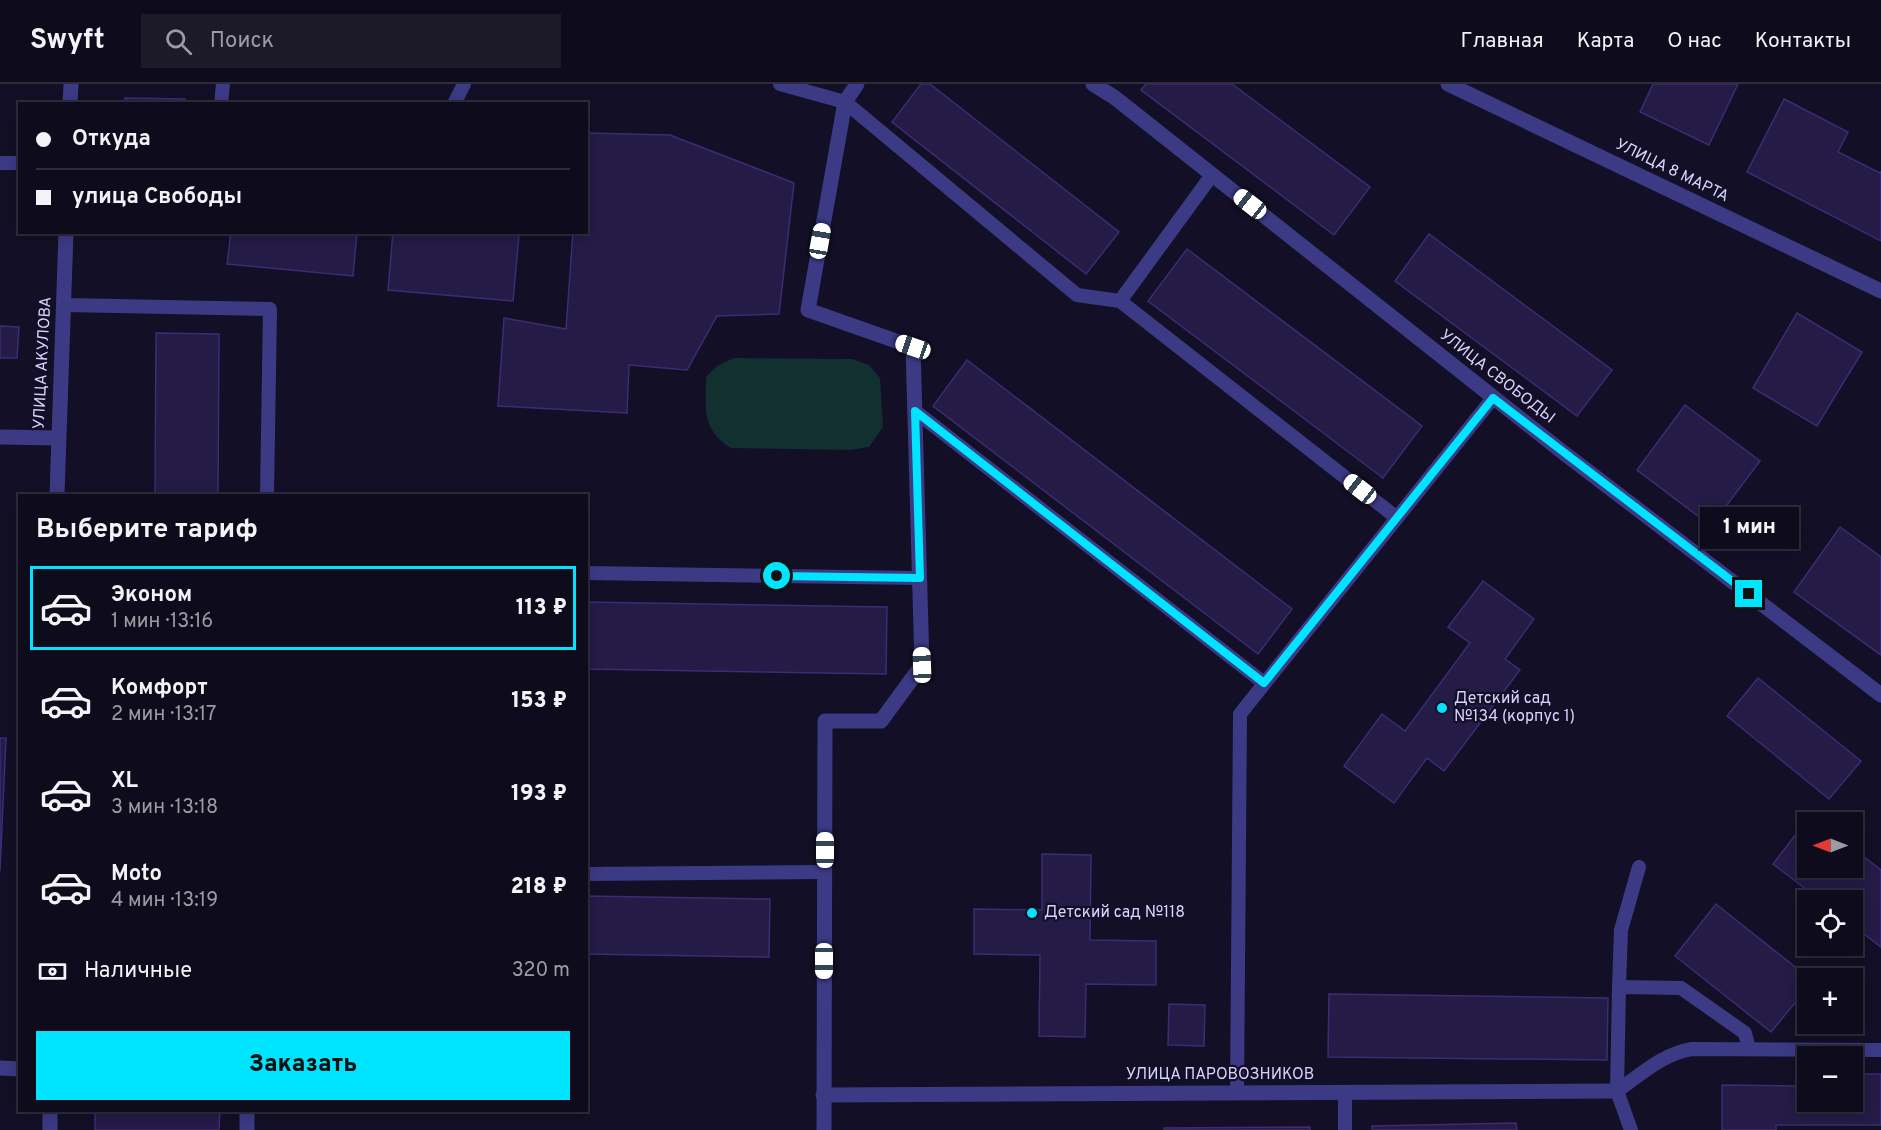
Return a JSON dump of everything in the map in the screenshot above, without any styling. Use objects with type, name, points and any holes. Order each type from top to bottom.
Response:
[{"type":"street","points":[[70,102],[71,84]]},
{"type":"street","points":[[824,1130],[825,721],[881,721],[922,665],[913,347],[808,310],[845,102],[857,84]]},
{"type":"street","name":"УЛИЦА СВОБОДЫ","points":[[1093,84],[1114,97],[1493,398],[1881,695]]},
{"type":"street","name":"УЛИЦА 8 МАРТА","points":[[1448,84],[1881,291]]},
{"type":"street","name":"УЛИЦА АКУЛОВА","points":[[57,494],[66,234]]},
{"type":"street","points":[[0,436],[58,438]]},
{"type":"street","points":[[0,1068],[18,1068]]},
{"type":"street","name":"УЛИЦА ПАРОВОЗНИКОВ","points":[[823,1095],[1617,1091]]},
{"type":"street","points":[[50,1112],[50,1130]]},
{"type":"street","points":[[246,1112],[246,1130]]},
{"type":"lane","points":[[221,102],[223,84]]},
{"type":"lane","points":[[455,102],[464,84]]},
{"type":"lane","points":[[780,84],[845,102],[1077,294],[1120,301],[1397,518]]},
{"type":"lane","points":[[0,164],[18,163]]},
{"type":"lane","points":[[1120,301],[1212,175]]},
{"type":"lane","points":[[64,305],[270,309],[267,494]]},
{"type":"lane","points":[[1237,1093],[1240,714],[1493,398]]},
{"type":"lane","points":[[915,411],[1264,683]]},
{"type":"lane","points":[[588,573],[920,578]]},
{"type":"lane","points":[[1631,1130],[1617,1091],[1619,987],[1621,930],[1639,867]]},
{"type":"lane","points":[[588,874],[825,872]]},
{"type":"lane","points":[[1619,987],[1681,988],[1745,1033],[1749,1049]]},
{"type":"lane","points":[[1617,1091],[1679,1051],[1881,1050]]},
{"type":"lane","points":[[1345,1092],[1345,1130]]},
{"type":"green space","points":[[734,358],[852,359],[869,365],[880,378],[883,427],[869,447],[850,450],[731,448],[721,441],[710,426],[706,409],[706,377],[717,366]]},
{"type":"building","points":[[921,84],[930,84],[1119,232],[1086,274],[892,122]]},
{"type":"building","points":[[1146,84],[1232,84],[1370,187],[1334,235],[1141,90]]},
{"type":"building","points":[[1653,84],[1738,84],[1709,145],[1640,112]]},
{"type":"building","points":[[125,98],[185,99],[185,102],[125,102]]},
{"type":"building","points":[[1784,99],[1848,132],[1838,152],[1880,173],[1881,171],[1881,241],[1747,172]]},
{"type":"building","points":[[588,133],[670,135],[794,183],[779,314],[717,316],[687,370],[629,365],[627,413],[498,406],[504,318],[566,329],[573,234],[588,234]]},
{"type":"building","points":[[231,234],[357,234],[353,276],[227,264]]},
{"type":"building","points":[[393,234],[519,235],[513,301],[388,290]]},
{"type":"building","points":[[1429,234],[1612,370],[1577,416],[1395,281]]},
{"type":"building","points":[[1187,249],[1422,426],[1383,478],[1148,301]]},
{"type":"building","points":[[1797,313],[1862,352],[1817,426],[1753,388]]},
{"type":"building","points":[[0,326],[19,327],[17,358],[0,358]]},
{"type":"building","points":[[156,333],[219,334],[218,494],[155,494]]},
{"type":"building","points":[[967,360],[1292,609],[1258,654],[933,406]]},
{"type":"building","points":[[1685,405],[1760,461],[1711,526],[1637,470]]},
{"type":"building","points":[[1840,527],[1881,557],[1881,655],[1794,592]]},
{"type":"building","points":[[1483,581],[1534,619],[1505,659],[1520,670],[1444,771],[1427,758],[1394,803],[1344,766],[1382,714],[1405,731],[1470,643],[1448,627]]},
{"type":"building","points":[[588,602],[887,607],[886,674],[588,669]]},
{"type":"building","points":[[1758,678],[1861,761],[1829,799],[1727,716]]},
{"type":"building","points":[[0,738],[6,738],[0,871]]},
{"type":"building","points":[[1797,833],[1797,878],[1863,878],[1863,856],[1881,870],[1881,947],[1863,933],[1863,890],[1807,890],[1773,864]]},
{"type":"building","points":[[1042,854],[1091,855],[1090,940],[1156,941],[1156,985],[1086,984],[1085,1037],[1039,1036],[1040,955],[974,954],[974,909],[1042,910]]},
{"type":"building","points":[[588,896],[770,899],[769,957],[588,954]]},
{"type":"building","points":[[1716,904],[1797,968],[1797,1000],[1771,1032],[1675,956]]},
{"type":"building","points":[[1329,994],[1608,998],[1607,1060],[1328,1057]]},
{"type":"building","points":[[1169,1004],[1205,1005],[1204,1046],[1168,1045]]},
{"type":"building","points":[[1863,1074],[1881,1074],[1881,1125],[1776,1125],[1776,1130],[1722,1130],[1722,1085],[1797,1086],[1797,1112],[1863,1112]]},
{"type":"building","points":[[95,1112],[220,1112],[219,1130],[95,1130]]},
{"type":"building","points":[[1516,1123],[1517,1130],[1372,1130],[1372,1126]]},
{"type":"building","points":[[1310,1127],[1310,1130],[1164,1130],[1164,1128]]},
{"type":"place","name":"Детский сад №134 (корпус 1)","points":[[1442,708]]},
{"type":"place","name":"Детский сад №118","points":[[1032,913]]},
{"type":"route","points":[[777,576],[920,578],[915,411],[1264,683],[1493,398],[1749,594]]}]
